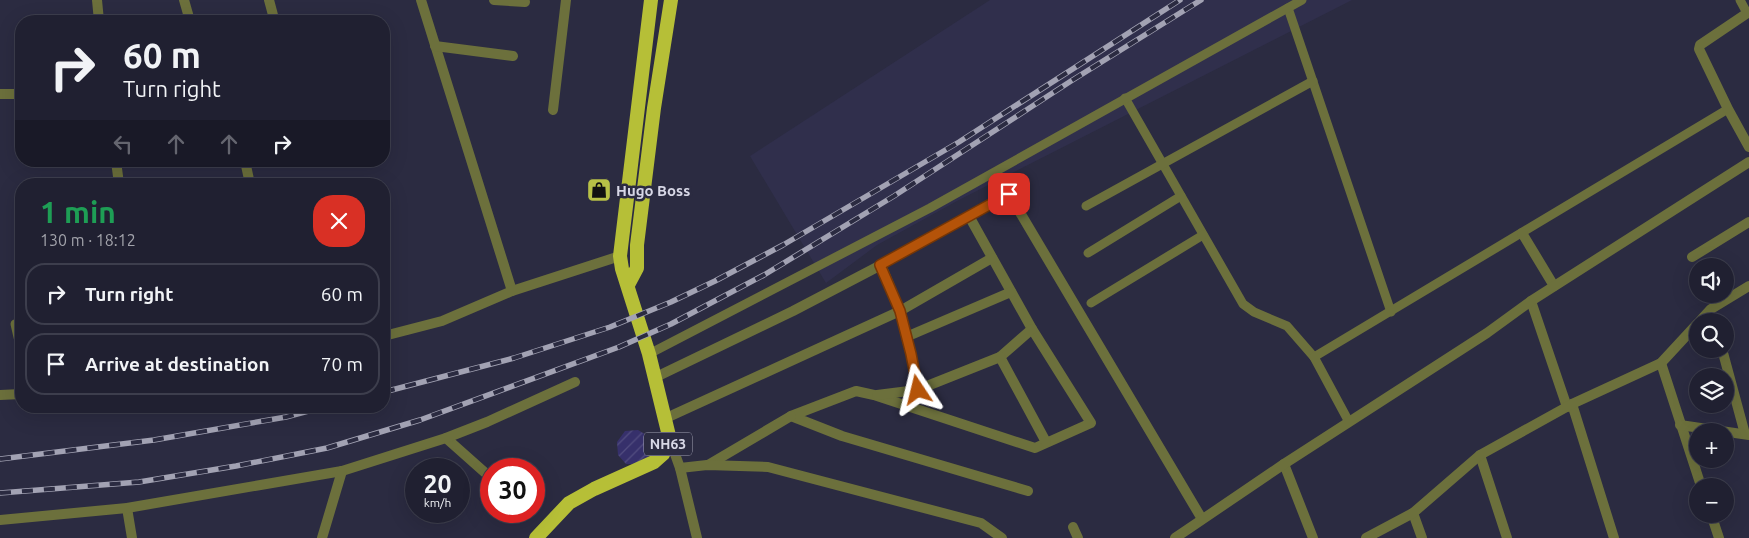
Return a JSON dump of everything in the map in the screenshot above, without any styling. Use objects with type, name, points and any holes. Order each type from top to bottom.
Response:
[{"type":"highway","name":"NH63","points":[[536,538],[569,503],[594,489],[654,462],[663,454],[670,440],[649,354],[622,269],[620,256],[652,0]]},
{"type":"highway","points":[[628,285],[637,268],[637,245],[671,0]]},
{"type":"street","points":[[97,0],[99,15]]},
{"type":"street","points":[[184,0],[188,15]]},
{"type":"street","points":[[269,0],[272,15]]},
{"type":"street","points":[[421,0],[512,291]]},
{"type":"street","points":[[494,0],[525,2]]},
{"type":"street","points":[[553,110],[566,0]]},
{"type":"street","points":[[1748,13],[1700,45],[1698,49],[1749,147]]},
{"type":"street","points":[[435,46],[513,56]]},
{"type":"street","points":[[0,94],[15,94]]},
{"type":"street","points":[[1175,538],[1284,464],[1486,334],[1531,301],[1749,162]]},
{"type":"street","points":[[654,378],[793,311],[1009,194],[1202,518]]},
{"type":"street","points":[[707,465],[791,416],[856,391],[874,395],[1035,448],[1091,423],[1032,329],[969,216]]},
{"type":"street","points":[[1692,257],[1749,222]]},
{"type":"street","points":[[1522,233],[1554,286]]},
{"type":"street","points":[[390,334],[442,321],[512,291],[620,256]]},
{"type":"street","points":[[664,419],[900,311],[992,258]]},
{"type":"street","points":[[880,265],[900,311],[918,390]]},
{"type":"street","points":[[1707,313],[1749,286]]},
{"type":"street","points":[[906,337],[1011,292]]},
{"type":"street","points":[[1531,301],[1570,405],[1614,538]]},
{"type":"street","points":[[1711,309],[1712,313]]},
{"type":"street","points":[[874,395],[918,390],[1000,357],[1032,329]]},
{"type":"street","points":[[1366,538],[1413,513],[1439,493],[1480,455],[1570,405],[1660,363],[1689,332]]},
{"type":"street","points":[[1000,357],[1046,442]]},
{"type":"street","points":[[1680,425],[1747,434],[1725,358]]},
{"type":"street","points":[[1660,363],[1698,478]]},
{"type":"street","points":[[0,520],[127,508],[342,471],[446,438],[487,422],[575,382]]},
{"type":"street","points":[[0,395],[15,394]]},
{"type":"street","points":[[791,416],[842,436],[1028,491]]},
{"type":"street","points":[[446,438],[480,468]]},
{"type":"street","points":[[670,440],[680,468],[697,538]]},
{"type":"street","points":[[1480,455],[1507,538]]},
{"type":"street","points":[[1284,464],[1313,538]]},
{"type":"street","points":[[680,468],[707,465],[768,467],[850,487],[981,523],[1002,538]]},
{"type":"street","points":[[322,538],[342,471]]},
{"type":"street","points":[[127,508],[132,538]]},
{"type":"street","points":[[1413,513],[1422,538]]},
{"type":"street","points":[[1713,523],[1719,538]]},
{"type":"street","points":[[1072,527],[1078,538]]},
{"type":"lane","points":[[649,354],[930,208],[1302,0]]},
{"type":"lane","points":[[1740,0],[1748,13]]},
{"type":"lane","points":[[1288,8],[1391,312]]},
{"type":"lane","points":[[1086,206],[1313,81]]},
{"type":"lane","points":[[1125,98],[1243,304],[1254,312],[1287,326],[1314,357],[1349,422]]},
{"type":"lane","points":[[1314,357],[1728,109]]},
{"type":"lane","points":[[1088,253],[1181,196]]},
{"type":"lane","points":[[1092,302],[1203,235]]},
{"type":"shaded area","points":[[990,0],[1352,0],[957,201],[877,245],[826,283],[750,156]]},
{"type":"shaded area","points":[[638,430],[648,436],[653,448],[643,462],[626,464],[618,455],[617,442],[625,431]]},
{"type":"railway","points":[[390,390],[514,358],[610,327],[671,302],[715,281],[783,245],[959,142],[1180,0]]},
{"type":"railway","points":[[0,493],[139,482],[236,466],[327,448],[420,420],[619,347],[671,324],[764,275],[894,196],[1071,81],[1201,0]]},
{"type":"railway","points":[[0,459],[154,440],[301,413]]},
{"type":"place","name":"Hugo Boss","points":[[599,190]]},
{"type":"route","points":[[918,390],[900,311],[880,265],[1009,194]]}]
